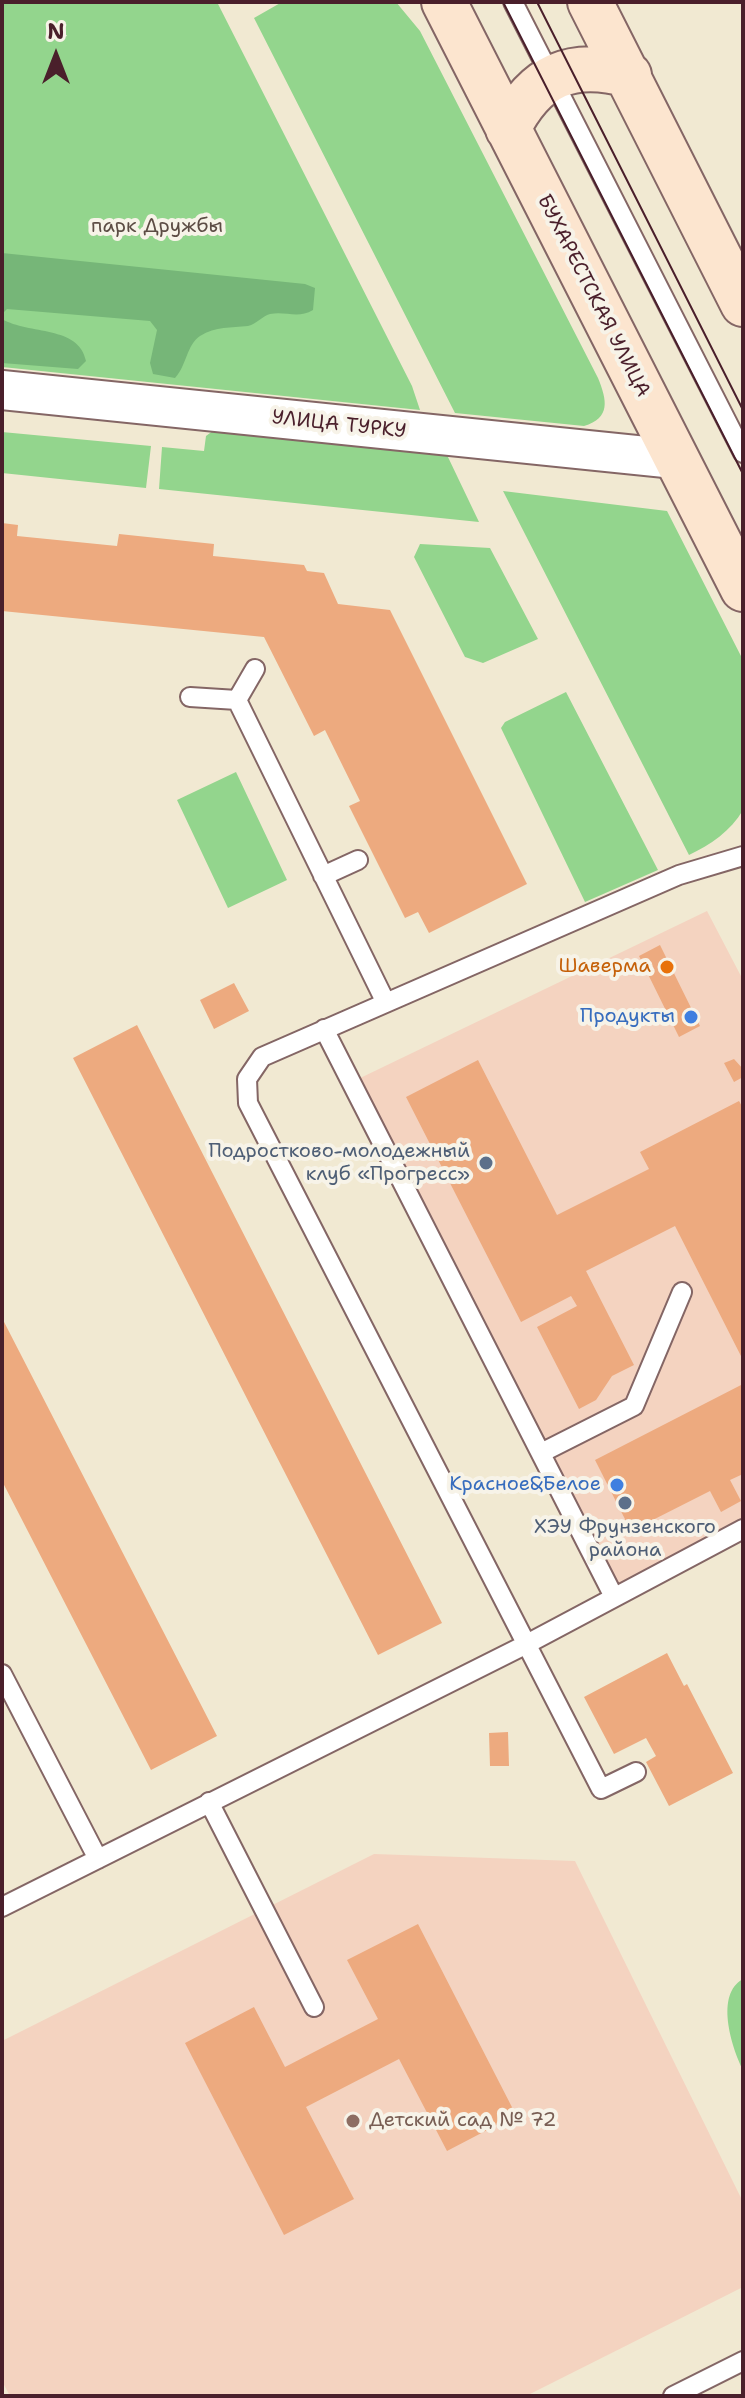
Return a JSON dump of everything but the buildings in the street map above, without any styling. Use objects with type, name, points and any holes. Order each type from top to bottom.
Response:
[{"type":"main road","name":"БУХАРЕСТСКАЯ УЛИЦА","points":[[444,2],[743,589]]},
{"type":"main road","points":[[590,2],[743,304]]},
{"type":"main road","points":[[508,129],[522,102],[552,78],[573,69],[602,67],[629,75]]},
{"type":"street","name":"УЛИЦА ТУРКУ","points":[[2,390],[675,459]]},
{"type":"lane","points":[[513,2],[743,453]]},
{"type":"lane","points":[[237,700],[255,669]]},
{"type":"lane","points":[[190,697],[237,700]]},
{"type":"lane","points":[[237,700],[386,1003]]},
{"type":"lane","points":[[636,1772],[601,1789],[248,1103],[247,1079],[262,1057],[324,1029],[679,875],[743,856]]},
{"type":"lane","points":[[323,876],[358,860]]},
{"type":"lane","points":[[324,1029],[613,1595]]},
{"type":"lane","points":[[541,1453],[634,1406],[682,1292]]},
{"type":"lane","points":[[2,1907],[525,1645],[613,1595],[743,1529]]},
{"type":"lane","points":[[2,1674],[98,1859]]},
{"type":"lane","points":[[209,1802],[314,2007]]},
{"type":"lane","points":[[673,2396],[743,2361]]},
{"type":"shaded area","points":[[707,911],[743,980],[743,1531],[619,1593],[354,1081]]},
{"type":"shaded area","name":"Детский сад № 72","points":[[374,1854],[575,1861],[743,2202],[743,2287],[526,2396],[10,2396],[2,2381],[2,2041]]},
{"type":"green space","name":"парк Дружбы","points":[[2,2],[217,2],[412,386],[420,410],[2,367]]},
{"type":"green space","points":[[282,2],[396,2],[420,31],[598,378],[605,401],[603,413],[593,423],[584,426],[455,413],[254,18]]},
{"type":"green space","points":[[2,253],[305,284],[315,288],[313,310],[302,314],[270,314],[248,326],[212,330],[192,344],[175,378],[153,374],[150,363],[157,330],[150,321],[7,309],[2,314]]},
{"type":"green space","points":[[2,319],[63,336],[74,342],[86,361],[78,369],[2,363]]},
{"type":"green space","points":[[214,430],[447,455],[479,522],[159,489],[162,447],[204,451],[206,436]]},
{"type":"green space","points":[[2,432],[151,446],[146,488],[2,473]]},
{"type":"green space","points":[[503,491],[667,511],[743,660],[743,810],[726,831],[697,851],[689,855]]},
{"type":"green space","points":[[420,544],[490,548],[538,639],[483,663],[465,657],[414,557]]},
{"type":"green space","points":[[566,692],[658,870],[585,902],[501,728],[505,722]]},
{"type":"green space","points":[[236,772],[287,880],[228,908],[177,800]]},
{"type":"green space","points":[[743,1979],[743,2070],[730,2035],[728,2008],[734,1986]]},
{"type":"tram line","points":[[503,2],[743,474]]},
{"type":"tram line","points":[[537,2],[743,410]]},
{"type":"place","name":"Шаверма","points":[[667,967]]},
{"type":"place","name":"Продукты","points":[[691,1017]]},
{"type":"place","name":"Подростково-молодежный клуб «Прогресс»","points":[[486,1163]]},
{"type":"place","name":"Красное&Белое","points":[[617,1485]]},
{"type":"place","name":"ХЭУ Фрунзенского района","points":[[625,1503]]},
{"type":"place","name":"Детский сад № 72","points":[[353,2121]]}]
